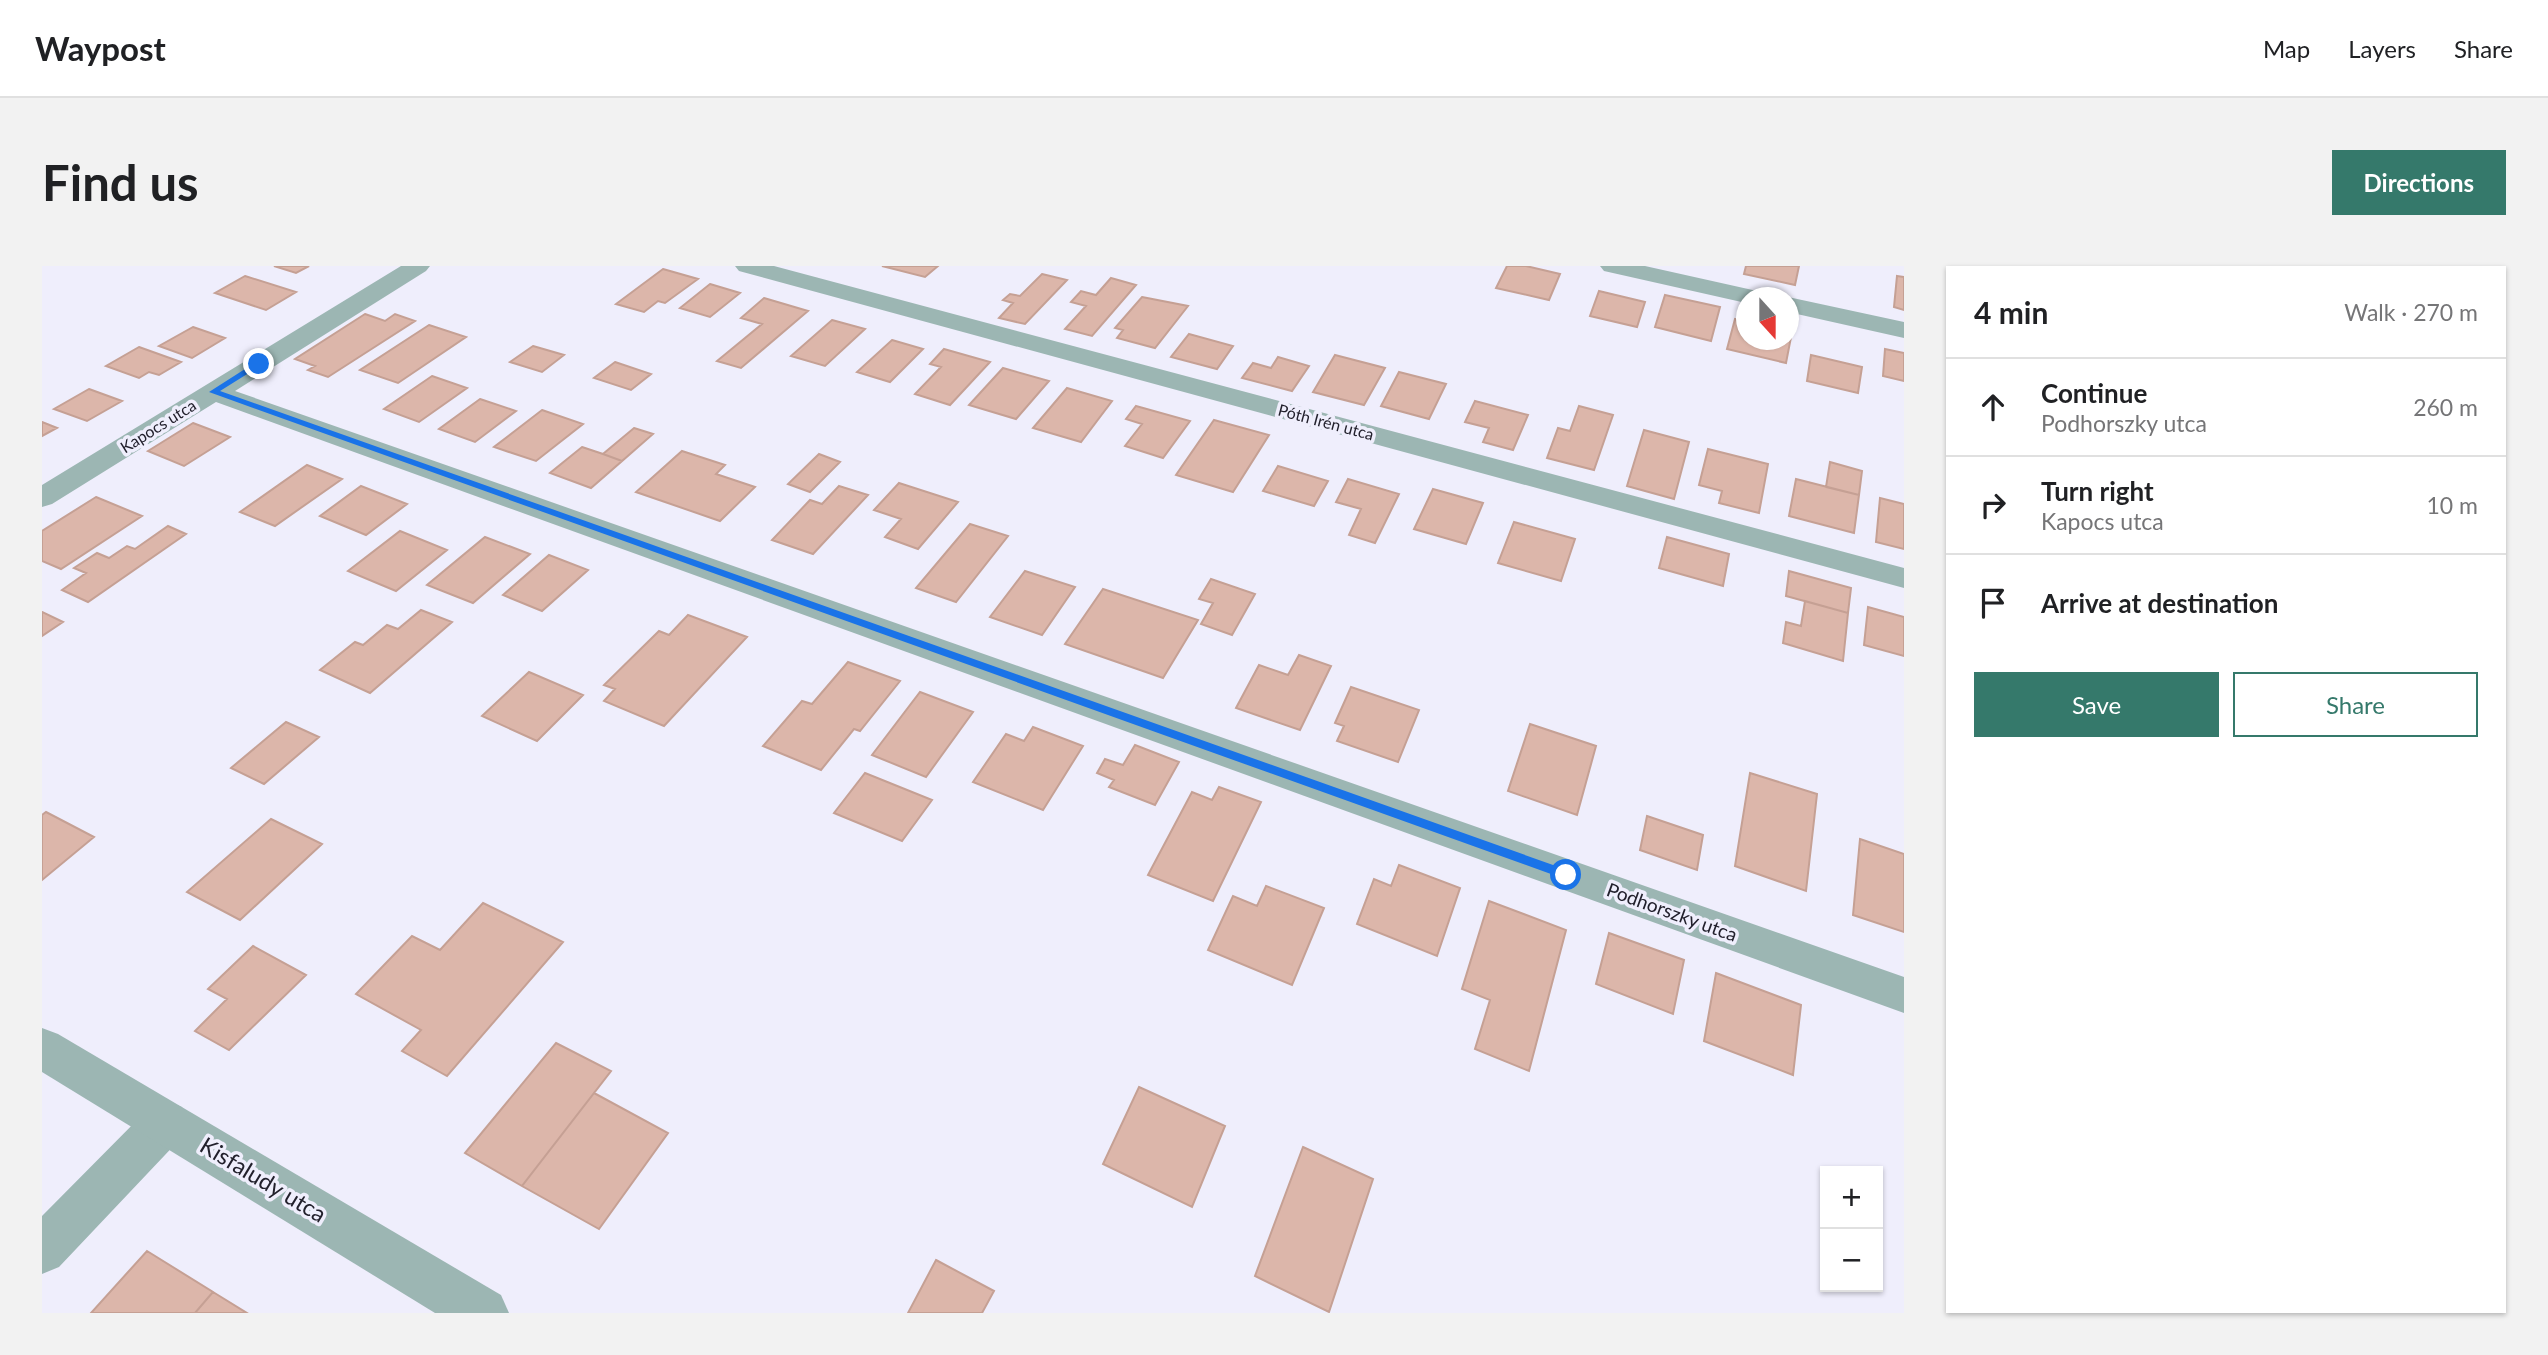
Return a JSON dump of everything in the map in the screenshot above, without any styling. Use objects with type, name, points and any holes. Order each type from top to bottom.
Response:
[{"type":"street","name":"Kapocs utca","points":[[42,498],[418,266]]},
{"type":"street","name":"Póth Irén utca","points":[[747,266],[1904,578]]},
{"type":"street","points":[[1612,266],[1736,293]]},
{"type":"street","points":[[1799,306],[1904,330]]},
{"type":"street","name":"Podhorszky utca","points":[[214,392],[1904,995]]},
{"type":"street","name":"Kisfaludy utca","points":[[42,1048],[483,1313]]},
{"type":"street","points":[[42,1250],[166,1122]]},
{"type":"building","points":[[274,266],[309,266],[296,273]]},
{"type":"building","points":[[882,266],[938,266],[925,277]]},
{"type":"building","points":[[1507,266],[1526,266],[1560,274],[1549,300],[1496,288]]},
{"type":"building","points":[[1746,266],[1799,266],[1795,285],[1744,274]]},
{"type":"building","points":[[663,269],[698,279],[665,303],[658,301],[644,312],[616,304]]},
{"type":"building","points":[[1042,274],[1067,280],[1025,324],[999,318],[1013,303],[1003,300],[1010,294],[1020,296]]},
{"type":"building","points":[[245,276],[296,292],[266,310],[215,293]]},
{"type":"building","points":[[1897,276],[1904,277],[1904,310],[1894,307]]},
{"type":"building","points":[[1111,278],[1136,285],[1092,336],[1065,329],[1086,306],[1071,302],[1081,291],[1096,295]]},
{"type":"building","points":[[710,284],[740,293],[710,317],[680,308]]},
{"type":"building","points":[[1599,291],[1645,302],[1637,327],[1590,316]]},
{"type":"building","points":[[1665,295],[1720,307],[1711,341],[1655,327]]},
{"type":"building","points":[[1142,297],[1188,306],[1155,348],[1117,338],[1123,330],[1115,328]]},
{"type":"building","points":[[764,298],[808,311],[741,368],[717,361],[762,324],[741,318]]},
{"type":"building","points":[[365,314],[385,321],[395,314],[415,321],[328,377],[308,370],[315,366],[295,359]]},
{"type":"building","points":[[1735,319],[1736,350],[1789,350],[1786,363],[1727,349]]},
{"type":"building","points":[[832,320],[865,329],[825,366],[791,356]]},
{"type":"building","points":[[429,325],[466,337],[398,383],[360,370]]},
{"type":"building","points":[[193,327],[225,338],[192,358],[159,346]]},
{"type":"building","points":[[1189,334],[1233,346],[1217,369],[1171,357]]},
{"type":"building","points":[[892,340],[923,349],[890,382],[857,372]]},
{"type":"building","points":[[533,346],[564,355],[542,372],[510,362]]},
{"type":"building","points":[[139,347],[181,362],[159,375],[149,372],[139,378],[106,366]]},
{"type":"building","points":[[944,349],[990,362],[950,405],[915,394],[941,367],[930,364]]},
{"type":"building","points":[[1885,349],[1904,353],[1904,381],[1883,376]]},
{"type":"building","points":[[1335,355],[1385,368],[1364,405],[1313,392]]},
{"type":"building","points":[[1811,355],[1862,367],[1858,393],[1807,381]]},
{"type":"building","points":[[1278,357],[1309,366],[1292,391],[1242,378],[1253,363],[1271,368]]},
{"type":"building","points":[[615,362],[651,374],[631,390],[594,378]]},
{"type":"building","points":[[1003,368],[1049,381],[1016,419],[969,405]]},
{"type":"building","points":[[1399,372],[1446,384],[1429,419],[1381,406]]},
{"type":"building","points":[[432,376],[467,388],[419,422],[384,409]]},
{"type":"building","points":[[1067,388],[1112,401],[1081,442],[1033,428]]},
{"type":"building","points":[[89,389],[122,401],[87,421],[54,409]]},
{"type":"building","points":[[480,399],[516,411],[475,442],[439,429]]},
{"type":"building","points":[[1475,401],[1528,415],[1513,450],[1483,442],[1489,428],[1465,422]]},
{"type":"building","points":[[1136,406],[1190,421],[1163,458],[1125,446],[1142,424],[1126,419]]},
{"type":"building","points":[[1579,406],[1613,415],[1594,470],[1547,458],[1558,428],[1570,431]]},
{"type":"building","points":[[542,410],[583,424],[536,461],[494,447]]},
{"type":"building","points":[[1214,420],[1269,435],[1233,492],[1176,475]]},
{"type":"building","points":[[42,422],[57,428],[42,436]]},
{"type":"building","points":[[193,423],[230,437],[184,466],[148,451]]},
{"type":"building","points":[[634,428],[653,434],[622,461],[603,454]]},
{"type":"building","points":[[1644,430],[1689,442],[1674,499],[1627,486]]},
{"type":"building","points":[[582,447],[622,461],[591,488],[550,473]]},
{"type":"building","points":[[1708,449],[1768,464],[1759,513],[1719,503],[1722,491],[1699,485]]},
{"type":"building","points":[[682,451],[725,465],[716,474],[755,487],[720,521],[636,492]]},
{"type":"building","points":[[819,454],[840,462],[810,492],[788,484]]},
{"type":"building","points":[[1830,462],[1862,471],[1859,495],[1826,487]]},
{"type":"building","points":[[307,465],[342,479],[275,526],[240,512]]},
{"type":"building","points":[[1278,466],[1328,481],[1314,506],[1263,491]]},
{"type":"building","points":[[1348,479],[1399,494],[1375,543],[1349,535],[1361,509],[1336,502]]},
{"type":"building","points":[[1796,479],[1859,495],[1854,533],[1789,516]]},
{"type":"building","points":[[899,483],[958,502],[918,549],[885,537],[901,519],[874,510]]},
{"type":"building","points":[[361,486],[407,504],[366,535],[320,516]]},
{"type":"building","points":[[839,486],[868,495],[813,554],[772,540],[810,500],[822,504]]},
{"type":"building","points":[[1433,489],[1483,503],[1466,544],[1414,529]]},
{"type":"building","points":[[96,497],[142,516],[61,569],[42,561],[42,531]]},
{"type":"building","points":[[1880,498],[1904,504],[1904,549],[1876,542]]},
{"type":"building","points":[[1514,522],[1575,539],[1561,581],[1498,563]]},
{"type":"building","points":[[970,524],[1008,536],[956,602],[916,588]]},
{"type":"building","points":[[168,526],[186,534],[88,602],[62,590],[86,573],[74,568],[97,553],[109,558],[127,546],[135,549]]},
{"type":"building","points":[[400,531],[447,550],[396,591],[348,571]]},
{"type":"building","points":[[485,537],[530,554],[473,603],[427,585]]},
{"type":"building","points":[[1667,537],[1729,554],[1723,586],[1659,568]]},
{"type":"building","points":[[549,555],[588,570],[542,611],[503,595]]},
{"type":"building","points":[[1025,571],[1075,587],[1042,635],[990,617]]},
{"type":"building","points":[[1789,571],[1851,588],[1848,613],[1786,596]]},
{"type":"building","points":[[1211,579],[1255,594],[1232,635],[1201,624],[1213,603],[1199,599]]},
{"type":"building","points":[[1103,589],[1198,620],[1163,678],[1065,644]]},
{"type":"building","points":[[1805,601],[1848,613],[1843,661],[1783,643],[1786,622],[1801,626]]},
{"type":"building","points":[[1868,607],[1904,617],[1904,656],[1864,645]]},
{"type":"building","points":[[421,610],[452,622],[370,693],[320,670],[355,642],[363,645],[387,625],[398,629]]},
{"type":"building","points":[[42,612],[63,622],[42,636]]},
{"type":"building","points":[[688,615],[747,637],[664,726],[604,701],[615,689],[604,685],[659,631],[669,635]]},
{"type":"building","points":[[1299,655],[1331,666],[1300,730],[1236,708],[1259,665],[1288,675]]},
{"type":"building","points":[[848,662],[900,681],[860,731],[854,729],[821,770],[763,746],[802,701],[812,704]]},
{"type":"building","points":[[529,672],[583,695],[537,741],[482,716]]},
{"type":"building","points":[[1351,687],[1419,710],[1398,762],[1337,741],[1344,726],[1335,723]]},
{"type":"building","points":[[920,692],[973,712],[926,777],[872,755]]},
{"type":"building","points":[[286,722],[319,737],[264,784],[231,768]]},
{"type":"building","points":[[1530,724],[1596,746],[1577,815],[1508,791]]},
{"type":"building","points":[[1033,727],[1083,746],[1043,810],[973,782],[1006,734],[1024,741]]},
{"type":"building","points":[[1135,745],[1179,762],[1155,805],[1109,787],[1114,780],[1097,773],[1105,759],[1123,765]]},
{"type":"building","points":[[865,773],[932,800],[902,841],[834,813]]},
{"type":"building","points":[[1750,773],[1817,794],[1806,891],[1735,866]]},
{"type":"building","points":[[1219,787],[1261,802],[1213,901],[1148,875],[1192,792],[1212,800]]},
{"type":"building","points":[[46,812],[94,837],[42,880],[42,815]]},
{"type":"building","points":[[1647,816],[1703,835],[1697,870],[1640,850]]},
{"type":"building","points":[[271,819],[322,844],[240,920],[187,892]]},
{"type":"building","points":[[1860,839],[1904,854],[1904,932],[1853,915]]},
{"type":"building","points":[[1399,865],[1460,888],[1437,956],[1357,924],[1374,879],[1391,886]]},
{"type":"building","points":[[1266,886],[1324,908],[1292,985],[1208,950],[1233,896],[1257,906]]},
{"type":"building","points":[[1489,901],[1566,930],[1529,1071],[1475,1049],[1490,1000],[1462,989]]},
{"type":"building","points":[[483,903],[563,942],[447,1076],[402,1051],[421,1030],[356,994],[412,936],[440,950]]},
{"type":"building","points":[[1609,933],[1684,960],[1673,1014],[1596,984]]},
{"type":"building","points":[[253,946],[306,975],[229,1050],[195,1031],[227,999],[208,989]]},
{"type":"building","points":[[1716,973],[1801,1005],[1793,1075],[1704,1041]]},
{"type":"building","points":[[556,1043],[611,1071],[522,1186],[465,1153]]},
{"type":"building","points":[[1139,1087],[1225,1126],[1192,1207],[1103,1164]]},
{"type":"building","points":[[594,1093],[668,1133],[599,1229],[522,1186]]},
{"type":"building","points":[[1303,1147],[1373,1179],[1329,1312],[1255,1276]]},
{"type":"building","points":[[147,1251],[213,1292],[195,1313],[91,1313]]},
{"type":"building","points":[[936,1260],[994,1291],[982,1313],[908,1313]]},
{"type":"building","points":[[213,1292],[247,1313],[195,1313]]},
{"type":"route","points":[[259,364],[214,392],[1566,875]]}]
